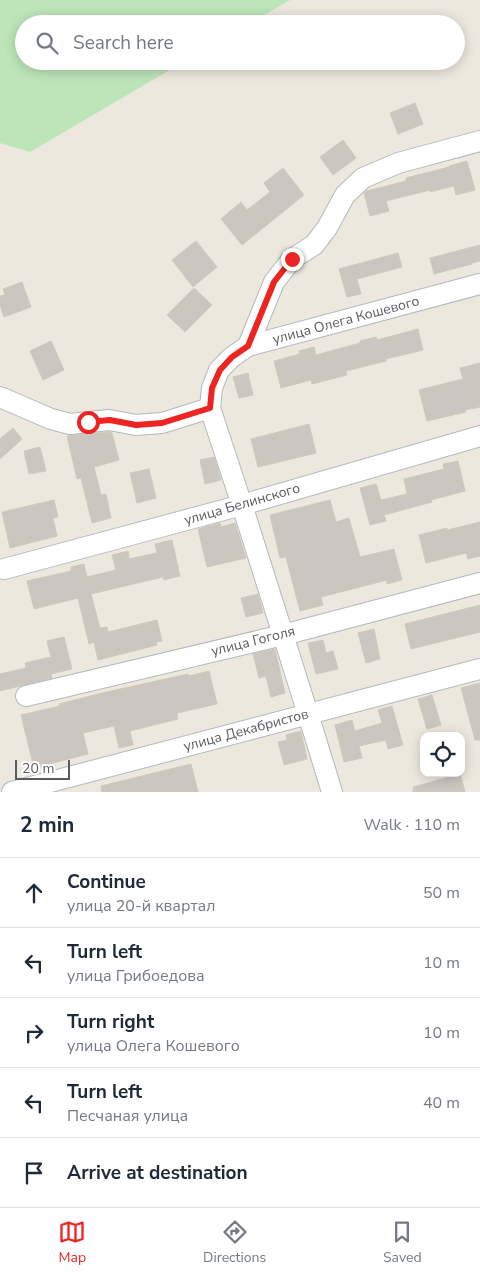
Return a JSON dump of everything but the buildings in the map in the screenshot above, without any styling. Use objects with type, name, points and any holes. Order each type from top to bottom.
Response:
[{"type":"street","points":[[248,346],[274,282],[292,259],[314,245],[327,228],[345,195],[363,178],[398,163],[480,141]]},
{"type":"street","name":"улица Олега Кошевого","points":[[210,408],[212,388],[220,370],[232,357],[248,346],[480,284]]},
{"type":"street","points":[[0,397],[51,419],[70,424],[110,420],[136,425],[162,423],[210,408],[332,792]]},
{"type":"street","name":"улица Белинского","points":[[4,568],[242,505],[480,436]]},
{"type":"street","name":"улица Гоголя","points":[[26,696],[283,635],[480,583]]},
{"type":"street","name":"улица Декабристов","points":[[12,792],[480,669]]},
{"type":"green space","points":[[0,0],[290,0],[264,15],[15,15],[15,70],[170,70],[30,152],[0,143]]},
{"type":"route","points":[[88,422],[110,420],[136,425],[162,423],[210,408],[212,388],[220,370],[232,357],[248,346],[274,282],[292,259]]}]
